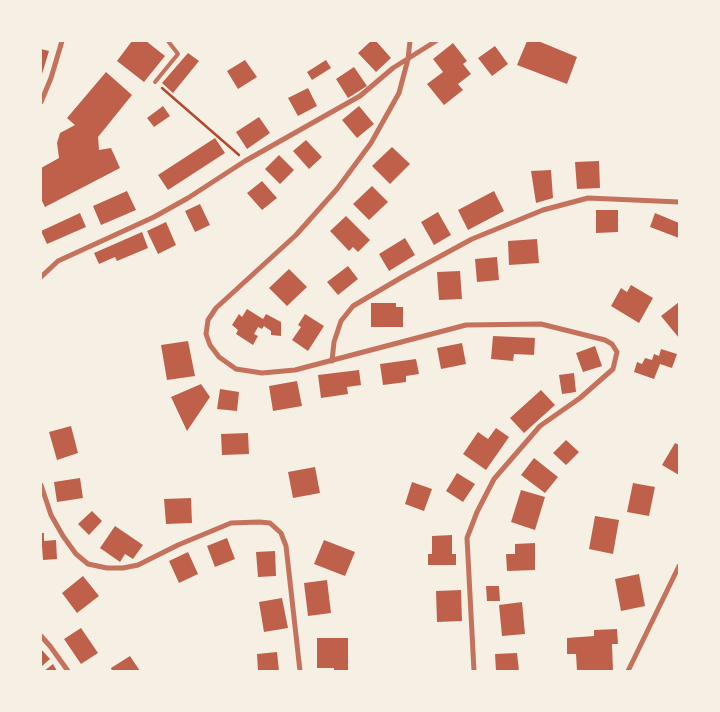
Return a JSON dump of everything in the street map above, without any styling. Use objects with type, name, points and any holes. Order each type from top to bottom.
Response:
[{"type":"street","points":[[41,102],[51,78],[62,41]]},
{"type":"street","points":[[410,41],[408,59],[399,93],[371,143],[337,189],[296,235],[216,308],[208,320],[206,334],[210,345],[219,357],[236,369],[262,374],[295,370],[466,325],[541,324],[605,340],[612,344],[617,352],[613,369],[580,398],[540,426],[494,479],[477,512],[468,538],[474,671]]},
{"type":"street","points":[[41,277],[58,261],[154,217],[245,161],[360,96],[393,68],[436,41]]},
{"type":"street","points":[[332,361],[334,342],[341,320],[353,306],[472,239],[542,210],[588,198],[679,202]]},
{"type":"street","points":[[41,485],[51,515],[62,536],[76,554],[88,564],[108,568],[138,565],[178,545],[232,523],[270,523],[281,533],[286,546],[300,671]]},
{"type":"street","points":[[628,671],[679,566]]},
{"type":"street","points":[[41,636],[68,671]]},
{"type":"lane","points":[[155,82],[178,54],[168,41]]},
{"type":"path","points":[[155,82],[227,143],[245,161]]},
{"type":"building","points":[[132,41],[146,41],[165,56],[144,82],[117,61]]},
{"type":"building","points":[[371,41],[376,41],[391,58],[376,72],[358,53]]},
{"type":"building","points":[[527,41],[538,41],[577,57],[567,84],[517,65]]},
{"type":"building","points":[[453,43],[467,61],[463,64],[471,74],[458,84],[463,90],[444,105],[427,84],[443,72],[433,59]]},
{"type":"building","points":[[495,46],[508,64],[492,76],[478,58]]},
{"type":"building","points":[[41,49],[49,51],[42,74],[41,73]]},
{"type":"building","points":[[188,53],[199,61],[173,93],[162,83]]},
{"type":"building","points":[[245,60],[257,77],[238,89],[227,71]]},
{"type":"building","points":[[326,60],[331,68],[312,80],[307,72]]},
{"type":"building","points":[[354,67],[367,86],[348,98],[336,79]]},
{"type":"building","points":[[106,72],[132,95],[98,137],[99,150],[111,148],[120,168],[45,207],[41,199],[41,168],[59,158],[57,143],[60,133],[75,125],[67,118]]},
{"type":"building","points":[[308,88],[317,106],[298,116],[288,98]]},
{"type":"building","points":[[163,106],[170,116],[154,127],[147,118]]},
{"type":"building","points":[[359,106],[374,124],[357,138],[342,120]]},
{"type":"building","points":[[259,117],[270,133],[247,149],[236,132]]},
{"type":"building","points":[[215,138],[225,153],[168,190],[158,175]]},
{"type":"building","points":[[306,140],[322,157],[309,169],[293,151]]},
{"type":"building","points":[[392,147],[410,164],[390,184],[372,166]]},
{"type":"building","points":[[279,155],[294,170],[280,184],[265,169]]},
{"type":"building","points":[[599,161],[600,188],[577,189],[575,162]]},
{"type":"building","points":[[551,170],[553,198],[536,203],[531,171]]},
{"type":"building","points":[[262,181],[277,198],[262,210],[247,193]]},
{"type":"building","points":[[372,186],[388,202],[369,220],[353,204]]},
{"type":"building","points":[[127,191],[136,210],[101,225],[93,206]]},
{"type":"building","points":[[494,191],[504,211],[468,230],[458,210]]},
{"type":"building","points":[[200,204],[210,225],[195,232],[185,211]]},
{"type":"building","points":[[596,210],[618,210],[618,232],[596,233]]},
{"type":"building","points":[[438,212],[451,235],[434,245],[421,222]]},
{"type":"building","points":[[80,213],[86,227],[47,244],[41,231]]},
{"type":"building","points":[[655,213],[679,223],[679,238],[650,227]]},
{"type":"building","points":[[346,216],[370,240],[358,252],[353,247],[349,251],[330,231]]},
{"type":"building","points":[[166,222],[176,245],[158,254],[147,231]]},
{"type":"building","points":[[142,232],[148,248],[117,261],[115,257],[99,264],[94,253]]},
{"type":"building","points":[[405,238],[415,255],[389,271],[379,254]]},
{"type":"building","points":[[537,239],[539,263],[509,265],[508,241]]},
{"type":"building","points":[[497,257],[499,280],[477,282],[475,259]]},
{"type":"building","points":[[348,266],[358,279],[338,295],[327,282]]},
{"type":"building","points":[[289,269],[307,287],[287,306],[269,288]]},
{"type":"building","points":[[460,271],[462,299],[439,300],[437,272]]},
{"type":"building","points":[[631,285],[653,298],[639,323],[611,306],[621,288],[627,292]]},
{"type":"building","points":[[679,302],[679,338],[661,316]]},
{"type":"building","points":[[371,303],[396,303],[396,307],[403,307],[403,327],[371,327]]},
{"type":"building","points":[[247,309],[263,319],[266,314],[281,322],[281,336],[271,335],[271,331],[264,326],[262,329],[258,327],[254,334],[258,336],[253,345],[236,334],[238,330],[232,325],[239,314],[242,317]]},
{"type":"building","points":[[305,314],[324,326],[308,351],[292,340],[301,327],[298,325]]},
{"type":"building","points":[[493,336],[535,338],[534,355],[514,354],[513,361],[491,359]]},
{"type":"building","points":[[188,341],[195,376],[167,380],[161,345]]},
{"type":"building","points":[[462,343],[466,364],[441,369],[437,348]]},
{"type":"building","points":[[595,346],[602,366],[583,372],[576,353]]},
{"type":"building","points":[[661,349],[677,354],[672,368],[660,364],[654,379],[634,372],[637,362],[642,364],[645,358],[652,360],[654,354],[659,356]]},
{"type":"building","points":[[416,359],[419,374],[406,376],[406,382],[383,385],[380,364]]},
{"type":"building","points":[[359,370],[361,385],[347,387],[348,394],[321,398],[318,375]]},
{"type":"building","points":[[574,373],[576,392],[562,394],[559,375]]},
{"type":"building","points":[[297,381],[302,406],[273,411],[269,386]]},
{"type":"building","points":[[201,384],[210,397],[187,431],[171,397]]},
{"type":"building","points":[[220,389],[239,392],[237,411],[217,409]]},
{"type":"building","points":[[541,390],[555,405],[524,433],[510,418]]},
{"type":"building","points":[[71,426],[78,453],[57,460],[49,432]]},
{"type":"building","points":[[496,428],[509,437],[486,470],[463,454],[478,432],[488,439]]},
{"type":"building","points":[[248,433],[249,454],[222,455],[221,434]]},
{"type":"building","points":[[566,440],[579,452],[566,465],[553,453]]},
{"type":"building","points":[[675,443],[679,445],[679,475],[662,465]]},
{"type":"building","points":[[534,458],[558,477],[545,493],[521,475]]},
{"type":"building","points":[[315,467],[320,493],[293,498],[288,472]]},
{"type":"building","points":[[457,473],[475,484],[463,502],[446,491]]},
{"type":"building","points":[[80,478],[83,498],[57,502],[54,482]]},
{"type":"building","points":[[412,482],[432,489],[424,511],[405,504]]},
{"type":"building","points":[[633,483],[655,487],[649,516],[627,512]]},
{"type":"building","points":[[521,490],[545,497],[535,530],[511,522]]},
{"type":"building","points":[[191,498],[192,523],[166,524],[164,499]]},
{"type":"building","points":[[92,511],[102,521],[89,535],[78,524]]},
{"type":"building","points":[[595,516],[619,520],[613,554],[589,549]]},
{"type":"building","points":[[115,526],[143,545],[133,559],[125,554],[120,562],[100,548]]},
{"type":"building","points":[[41,533],[44,533],[44,541],[56,540],[57,559],[43,560]]},
{"type":"building","points":[[452,535],[452,554],[456,554],[456,565],[428,565],[428,554],[432,554],[432,536]]},
{"type":"building","points":[[227,538],[235,559],[215,567],[207,546]]},
{"type":"building","points":[[324,540],[355,552],[345,576],[314,564]]},
{"type":"building","points":[[535,543],[535,570],[507,571],[506,554],[515,554],[515,544]]},
{"type":"building","points":[[275,551],[276,576],[258,577],[256,552]]},
{"type":"building","points":[[188,552],[198,574],[179,583],[169,561]]},
{"type":"building","points":[[639,574],[645,606],[621,611],[615,579]]},
{"type":"building","points":[[83,576],[99,596],[77,613],[62,593]]},
{"type":"building","points":[[327,580],[331,613],[308,616],[304,583]]},
{"type":"building","points":[[486,586],[499,586],[500,601],[487,601]]},
{"type":"building","points":[[461,590],[462,621],[437,622],[436,591]]},
{"type":"building","points":[[282,598],[288,628],[264,632],[259,602]]},
{"type":"building","points":[[522,602],[525,634],[502,636],[499,605]]},
{"type":"building","points":[[81,628],[98,653],[81,664],[64,639]]},
{"type":"building","points":[[617,629],[618,644],[612,644],[613,671],[577,671],[576,654],[567,654],[567,638],[594,636],[594,630]]},
{"type":"building","points":[[317,638],[348,638],[348,671],[334,671],[334,668],[317,668]]},
{"type":"building","points":[[41,649],[50,659],[41,667]]},
{"type":"building","points":[[277,652],[279,671],[258,671],[257,654]]},
{"type":"building","points":[[517,653],[519,671],[496,671],[495,654]]},
{"type":"building","points":[[130,656],[140,671],[112,671],[111,668]]},
{"type":"building","points":[[53,664],[57,671],[44,671]]}]
